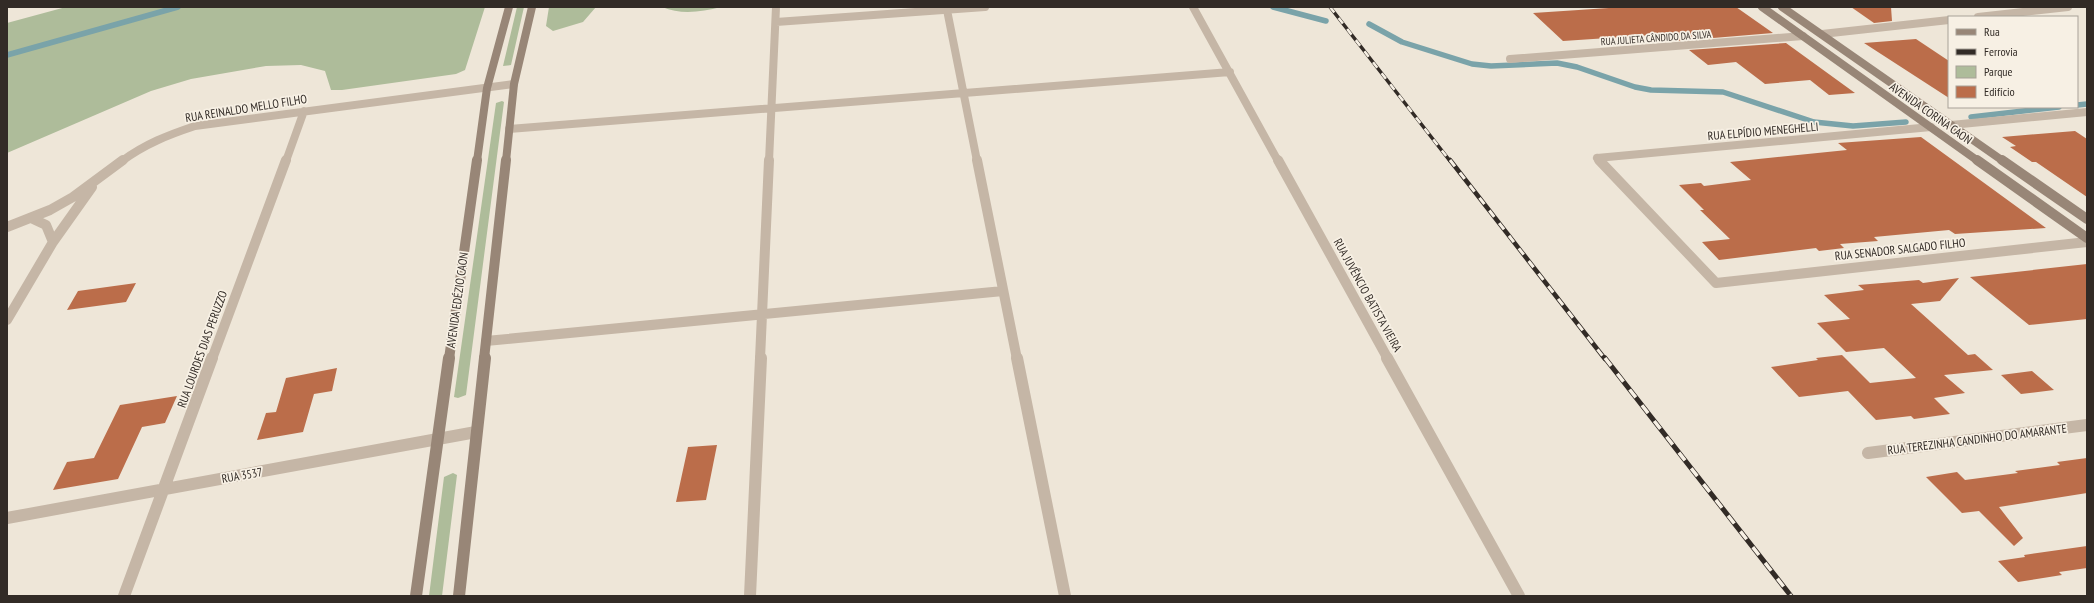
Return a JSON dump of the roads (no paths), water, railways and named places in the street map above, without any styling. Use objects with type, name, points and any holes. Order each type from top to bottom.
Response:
[{"type":"main road","name":"AVENIDA EDÉZIO CAON","points":[[416,596],[487,88],[509,7]]},
{"type":"main road","points":[[459,596],[514,84],[532,7]]},
{"type":"main road","name":"AVENIDA CORINA CAON","points":[[1762,7],[2087,238]]},
{"type":"main road","name":"AVENIDA CORINA CAON","points":[[1782,7],[2087,219]]},
{"type":"street","points":[[750,596],[776,7]]},
{"type":"street","points":[[776,22],[985,7]]},
{"type":"street","name":"RUA JUVÊNCIO BATISTA VIEIRA","points":[[1193,7],[1519,596]]},
{"type":"street","points":[[1987,16],[2068,7]]},
{"type":"street","points":[[946,10],[1065,596]]},
{"type":"street","points":[[1822,34],[1948,20]]},
{"type":"street","name":"RUA JULIETA CÂNDIDO DA SILVA","points":[[1510,59],[1803,36]]},
{"type":"street","points":[[509,129],[1230,72]]},
{"type":"street","name":"RUA REINALDO MELLO FILHO","points":[[7,227],[32,218],[73,197],[138,149],[176,132],[219,122],[514,84]]},
{"type":"street","name":"RUA LOURDES DIAS PERUZZO","points":[[124,596],[304,111]]},
{"type":"street","points":[[1951,125],[2087,112]]},
{"type":"street","name":"RUA ELPÍDIO MENEGHELLI","points":[[1716,283],[1597,158],[1931,127]]},
{"type":"street","points":[[7,320],[53,242],[96,181]]},
{"type":"street","points":[[32,218],[46,225],[53,242]]},
{"type":"street","name":"RUA SENADOR SALGADO FILHO","points":[[1716,283],[2087,242]]},
{"type":"street","points":[[486,341],[1003,291]]},
{"type":"street","name":"RUA TEREZINHA CANDINHO DO AMARANTE","points":[[1868,453],[2087,425]]},
{"type":"street","name":"RUA 3537","points":[[7,518],[476,432]]},
{"type":"waterway","points":[[7,55],[178,7]]},
{"type":"waterway","points":[[1273,7],[1326,21]]},
{"type":"waterway","points":[[1369,24],[1402,42],[1472,64],[1491,66],[1557,63],[1577,67],[1635,87],[1651,90],[1723,92],[1814,122],[1853,126],[1906,122]]},
{"type":"waterway","points":[[2078,105],[2087,104]]},
{"type":"waterway","points":[[1971,117],[2050,108]]},
{"type":"railway","points":[[1330,7],[1450,161]]},
{"type":"railway","points":[[1450,160],[1605,359]]},
{"type":"railway","points":[[1605,358],[1791,596]]}]
